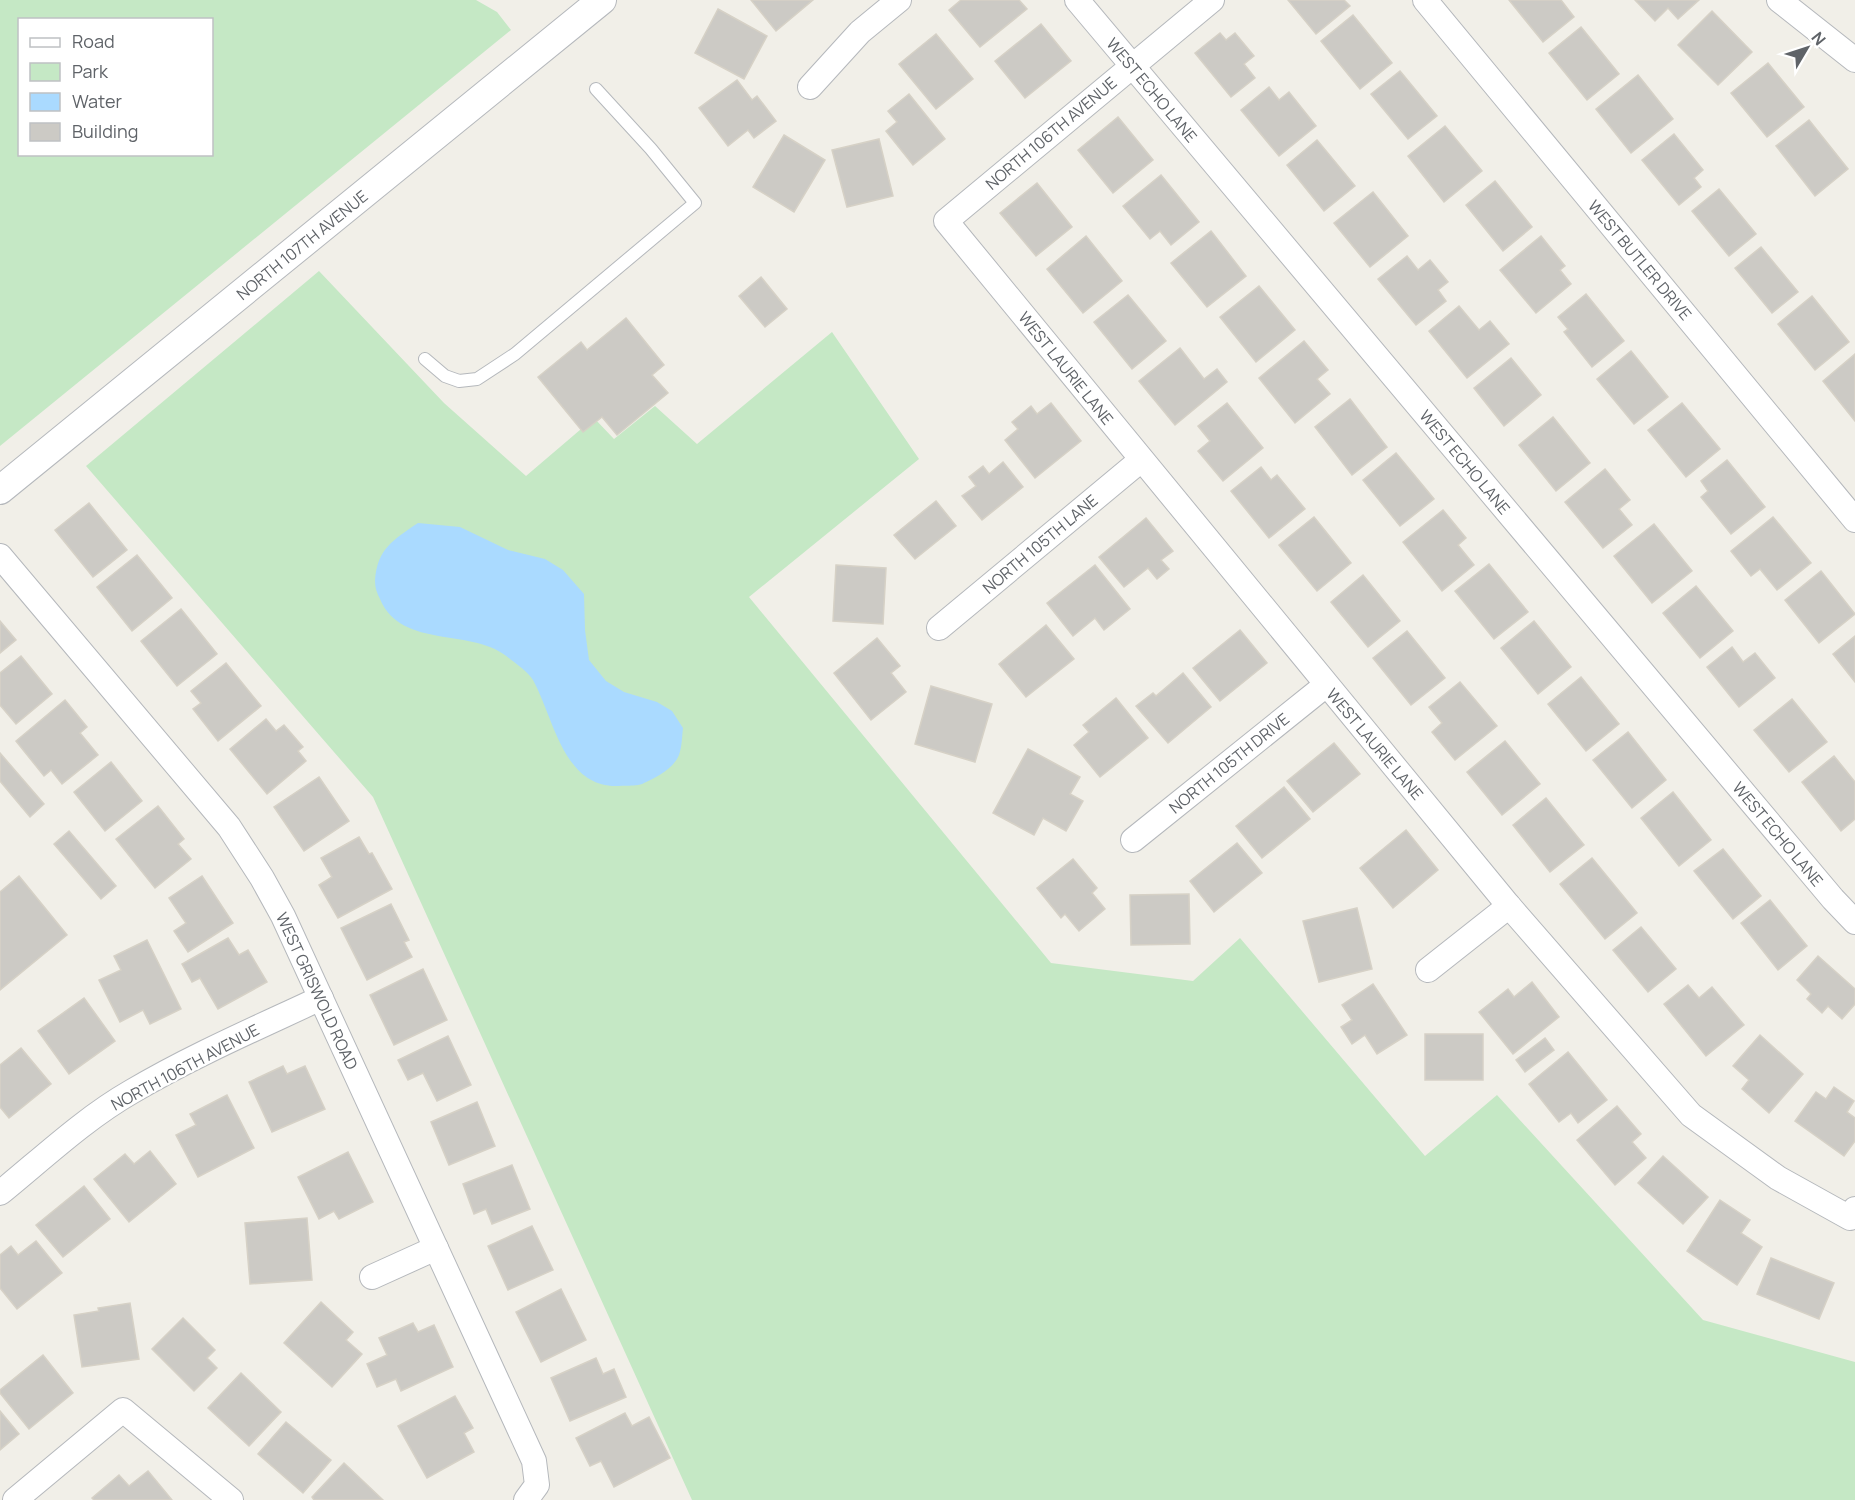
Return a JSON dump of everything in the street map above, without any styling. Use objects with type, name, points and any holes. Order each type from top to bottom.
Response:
[{"type":"street","name":"NORTH 107TH AVENUE","points":[[0,490],[602,0]]},
{"type":"street","points":[[810,87],[860,32],[899,0]]},
{"type":"street","name":"WEST ECHO LANE","points":[[1077,0],[1825,890],[1855,922]]},
{"type":"street","name":"NORTH 106TH AVENUE","points":[[946,221],[1212,0]]},
{"type":"street","name":"WEST BUTLER DRIVE","points":[[1425,0],[1855,520]]},
{"type":"street","points":[[1779,0],[1855,60]]},
{"type":"street","name":"WEST LAURIE LANE","points":[[946,221],[1509,906],[1691,1115],[1778,1178],[1852,1213]]},
{"type":"street","name":"NORTH 105TH LANE","points":[[939,628],[1141,460]]},
{"type":"street","name":"WEST GRISWOLD ROAD","points":[[0,556],[229,827],[262,878],[283,916],[534,1461],[532,1492]]},
{"type":"street","name":"NORTH 105TH DRIVE","points":[[1133,840],[1326,685]]},
{"type":"street","points":[[1428,970],[1509,906]]},
{"type":"street","name":"NORTH 106TH AVENUE","points":[[0,1193],[92,1119],[130,1093],[194,1058],[321,998]]},
{"type":"street","points":[[372,1277],[436,1248]]},
{"type":"street","points":[[15,1500],[123,1410],[231,1500]]},
{"type":"lane","points":[[425,359],[445,376],[459,381],[477,379],[515,354],[695,203],[651,148],[596,89]]},
{"type":"green space","points":[[0,0],[476,0],[497,12],[511,30],[0,446]]},
{"type":"green space","points":[[319,271],[444,403],[526,476],[594,418],[614,439],[655,406],[697,444],[832,332],[919,459],[749,597],[1051,963],[1193,981],[1240,938],[1425,1156],[1497,1095],[1703,1320],[1855,1362],[1855,1500],[692,1500],[373,797],[86,466]]},
{"type":"water","points":[[418,523],[460,527],[508,550],[545,559],[563,570],[584,594],[589,660],[606,681],[624,692],[657,702],[672,711],[683,728],[677,760],[659,775],[641,784],[618,786],[599,784],[584,776],[572,763],[533,680],[519,666],[495,649],[478,643],[421,632],[405,626],[390,615],[376,588],[376,570],[388,546]]},
{"type":"building","points":[[751,0],[813,0],[776,31]]},
{"type":"building","points":[[961,0],[1019,0],[1027,9],[980,47],[949,10]]},
{"type":"building","points":[[1288,0],[1344,0],[1350,6],[1316,34]]},
{"type":"building","points":[[1509,0],[1561,0],[1574,17],[1543,42]]},
{"type":"building","points":[[1635,0],[1699,0],[1678,19],[1668,8],[1655,21]]},
{"type":"building","points":[[718,9],[767,36],[744,79],[695,53]]},
{"type":"building","points":[[1712,11],[1752,52],[1718,85],[1678,45]]},
{"type":"building","points":[[1353,15],[1392,63],[1360,89],[1321,41]]},
{"type":"building","points":[[1041,24],[1071,61],[1025,98],[995,61]]},
{"type":"building","points":[[1581,27],[1619,74],[1587,100],[1549,53]]},
{"type":"building","points":[[1220,33],[1226,40],[1235,33],[1254,56],[1244,64],[1255,78],[1231,97],[1195,53]]},
{"type":"building","points":[[936,34],[973,79],[936,109],[899,64]]},
{"type":"building","points":[[1768,63],[1804,107],[1767,137],[1731,93]]},
{"type":"building","points":[[1400,71],[1437,116],[1408,139],[1371,94]]},
{"type":"building","points":[[1638,75],[1673,119],[1631,153],[1596,109]]},
{"type":"building","points":[[737,80],[752,100],[757,96],[776,121],[754,138],[748,130],[728,146],[699,108]]},
{"type":"building","points":[[1269,87],[1279,100],[1289,92],[1316,126],[1279,156],[1241,110]]},
{"type":"building","points":[[909,94],[945,139],[913,165],[886,131],[897,122],[888,111]]},
{"type":"building","points":[[1118,117],[1153,160],[1113,193],[1078,150]]},
{"type":"building","points":[[1809,120],[1848,169],[1815,196],[1776,146]]},
{"type":"building","points":[[1445,126],[1482,171],[1444,202],[1408,156]]},
{"type":"building","points":[[1674,134],[1703,170],[1694,178],[1701,187],[1679,205],[1642,160]]},
{"type":"building","points":[[784,135],[825,160],[794,212],[753,187]]},
{"type":"building","points":[[879,139],[893,196],[847,207],[832,150]]},
{"type":"building","points":[[1317,140],[1355,186],[1324,211],[1287,165]]},
{"type":"building","points":[[1161,175],[1199,222],[1171,245],[1160,231],[1150,239],[1123,206]]},
{"type":"building","points":[[1495,181],[1532,227],[1503,251],[1466,205]]},
{"type":"building","points":[[1037,183],[1072,227],[1036,256],[1000,213]]},
{"type":"building","points":[[1719,189],[1756,234],[1729,256],[1692,211]]},
{"type":"building","points":[[1373,192],[1408,236],[1370,267],[1334,223]]},
{"type":"building","points":[[1211,231],[1246,276],[1207,307],[1171,263]]},
{"type":"building","points":[[1086,236],[1122,281],[1083,313],[1047,269]]},
{"type":"building","points":[[1541,236],[1565,266],[1560,270],[1571,284],[1536,313],[1500,270]]},
{"type":"building","points":[[1761,247],[1798,292],[1772,313],[1735,268]]},
{"type":"building","points":[[1407,256],[1418,270],[1430,260],[1448,282],[1438,290],[1446,301],[1416,325],[1378,279]]},
{"type":"building","points":[[761,277],[787,309],[765,327],[739,296]]},
{"type":"building","points":[[1259,286],[1295,330],[1256,362],[1220,317]]},
{"type":"building","points":[[1586,294],[1624,341],[1592,367],[1564,332],[1568,329],[1558,317]]},
{"type":"building","points":[[1128,295],[1166,341],[1132,369],[1094,322]]},
{"type":"building","points":[[1812,296],[1849,342],[1815,370],[1778,324]]},
{"type":"building","points":[[1459,306],[1479,330],[1490,321],[1509,344],[1467,378],[1429,331]]},
{"type":"building","points":[[626,318],[664,365],[652,375],[668,393],[617,435],[602,417],[583,432],[538,377],[581,342],[587,350]]},
{"type":"building","points":[[1304,341],[1328,370],[1317,379],[1330,394],[1295,423],[1259,378]]},
{"type":"building","points":[[1180,348],[1204,379],[1217,369],[1227,382],[1175,425],[1139,381]]},
{"type":"building","points":[[1631,351],[1668,397],[1634,424],[1597,379]]},
{"type":"building","points":[[1855,354],[1855,421],[1823,381]]},
{"type":"building","points":[[1511,358],[1541,395],[1504,426],[1474,388]]},
{"type":"building","points":[[1350,399],[1387,447],[1352,475],[1315,427]]},
{"type":"building","points":[[1051,403],[1081,441],[1035,478],[1005,440],[1018,429],[1012,422],[1031,406],[1037,414]]},
{"type":"building","points":[[1227,403],[1263,448],[1223,481],[1198,451],[1210,441],[1198,426]]},
{"type":"building","points":[[1682,403],[1720,449],[1686,477],[1648,430]]},
{"type":"building","points":[[1553,417],[1590,463],[1556,491],[1519,445]]},
{"type":"building","points":[[1396,453],[1434,499],[1400,526],[1363,480]]},
{"type":"building","points":[[1727,460],[1765,507],[1731,534],[1701,497],[1708,491],[1701,481]]},
{"type":"building","points":[[1003,462],[1023,487],[982,520],[962,496],[976,486],[969,477],[983,466],[989,474]]},
{"type":"building","points":[[1261,467],[1271,480],[1277,475],[1305,509],[1269,538],[1231,491]]},
{"type":"building","points":[[1605,469],[1630,500],[1619,509],[1632,525],[1603,548],[1565,502]]},
{"type":"building","points":[[936,501],[956,526],[915,559],[894,535]]},
{"type":"building","points":[[89,503],[127,550],[93,577],[55,530]]},
{"type":"building","points":[[1443,510],[1466,538],[1458,545],[1474,565],[1442,591],[1403,542]]},
{"type":"building","points":[[1314,517],[1351,563],[1317,591],[1279,545]]},
{"type":"building","points":[[1773,517],[1811,563],[1777,590],[1760,569],[1751,576],[1731,551]]},
{"type":"building","points":[[1146,518],[1173,551],[1161,560],[1169,569],[1157,579],[1148,568],[1124,587],[1099,557]]},
{"type":"building","points":[[1654,524],[1692,571],[1652,603],[1614,556]]},
{"type":"building","points":[[137,555],[172,598],[132,631],[97,587]]},
{"type":"building","points":[[1489,564],[1528,612],[1494,639],[1455,591]]},
{"type":"building","points":[[836,565],[886,568],[883,624],[833,621]]},
{"type":"building","points":[[1095,565],[1130,609],[1104,630],[1095,618],[1073,636],[1047,603]]},
{"type":"building","points":[[1821,571],[1855,614],[1819,643],[1785,600]]},
{"type":"building","points":[[1363,575],[1400,621],[1368,647],[1331,602]]},
{"type":"building","points":[[1696,586],[1733,631],[1700,658],[1663,613]]},
{"type":"building","points":[[181,609],[217,654],[177,686],[141,641]]},
{"type":"building","points":[[0,621],[16,640],[0,653]]},
{"type":"building","points":[[1534,621],[1571,667],[1538,694],[1501,648]]},
{"type":"building","points":[[1046,625],[1074,659],[1026,697],[999,664]]},
{"type":"building","points":[[1240,630],[1267,663],[1220,701],[1193,668]]},
{"type":"building","points":[[1407,631],[1445,678],[1411,705],[1373,658]]},
{"type":"building","points":[[1855,636],[1855,682],[1833,654]]},
{"type":"building","points":[[877,638],[900,666],[891,673],[906,692],[871,720],[834,673]]},
{"type":"building","points":[[1732,647],[1743,662],[1755,653],[1775,678],[1739,707],[1707,667]]},
{"type":"building","points":[[21,656],[52,694],[16,724],[0,705],[0,673]]},
{"type":"building","points":[[226,663],[261,706],[218,741],[193,709],[201,703],[191,691]]},
{"type":"building","points":[[1183,673],[1211,707],[1168,743],[1136,706],[1153,693],[1156,696]]},
{"type":"building","points":[[1581,677],[1619,724],[1586,751],[1548,704]]},
{"type":"building","points":[[1460,682],[1497,726],[1455,760],[1432,732],[1442,723],[1429,707]]},
{"type":"building","points":[[931,686],[992,704],[975,762],[915,744]]},
{"type":"building","points":[[1116,698],[1148,738],[1100,777],[1074,745],[1089,732],[1083,725]]},
{"type":"building","points":[[1792,699],[1827,742],[1789,772],[1754,730]]},
{"type":"building","points":[[65,700],[87,727],[80,733],[98,755],[62,784],[51,770],[44,776],[16,741]]},
{"type":"building","points":[[266,719],[276,731],[284,725],[303,747],[298,751],[306,761],[267,794],[230,749]]},
{"type":"building","points":[[1628,732],[1666,780],[1632,808],[1593,760]]},
{"type":"building","points":[[1505,741],[1540,784],[1502,815],[1467,772]]},
{"type":"building","points":[[1334,743],[1360,774],[1313,812],[1287,781]]},
{"type":"building","points":[[1028,749],[1080,777],[1070,794],[1083,801],[1066,831],[1043,818],[1034,835],[993,813]]},
{"type":"building","points":[[0,753],[44,804],[30,817],[0,781]]},
{"type":"building","points":[[1834,756],[1855,782],[1855,819],[1841,831],[1802,782]]},
{"type":"building","points":[[111,762],[142,801],[105,831],[74,792]]},
{"type":"building","points":[[319,777],[349,821],[304,851],[274,807]]},
{"type":"building","points":[[1284,787],[1310,819],[1262,858],[1236,826]]},
{"type":"building","points":[[1673,792],[1711,840],[1679,866],[1641,818]]},
{"type":"building","points":[[1546,798],[1584,845],[1550,872],[1513,825]]},
{"type":"building","points":[[158,806],[184,839],[178,844],[191,859],[155,888],[116,839]]},
{"type":"building","points":[[1406,830],[1438,870],[1393,908],[1360,868]]},
{"type":"building","points":[[69,831],[116,886],[101,899],[54,844]]},
{"type":"building","points":[[359,837],[369,854],[372,853],[392,889],[338,918],[319,885],[332,877],[321,858]]},
{"type":"building","points":[[1237,843],[1262,873],[1214,912],[1190,881]]},
{"type":"building","points":[[1723,849],[1761,896],[1733,919],[1694,871]]},
{"type":"building","points":[[1592,858],[1637,913],[1605,939],[1560,884]]},
{"type":"building","points":[[1073,859],[1097,888],[1092,893],[1105,909],[1079,931],[1065,914],[1061,918],[1037,888]]},
{"type":"building","points":[[19,876],[67,935],[0,990],[0,892]]},
{"type":"building","points":[[202,876],[233,923],[188,952],[174,931],[186,923],[169,898]]},
{"type":"building","points":[[1189,894],[1190,944],[1131,945],[1130,895]]},
{"type":"building","points":[[1770,900],[1807,946],[1778,970],[1741,923]]},
{"type":"building","points":[[391,904],[409,940],[404,942],[412,957],[367,980],[341,928]]},
{"type":"building","points":[[1357,908],[1372,969],[1319,982],[1303,921]]},
{"type":"building","points":[[1641,927],[1676,969],[1648,992],[1613,950]]},
{"type":"building","points":[[228,938],[239,955],[248,950],[267,982],[218,1009],[200,978],[192,982],[182,964]]},
{"type":"building","points":[[147,940],[181,1009],[150,1024],[143,1010],[120,1022],[99,980],[121,970],[114,956]]},
{"type":"building","points":[[1818,956],[1855,989],[1855,1004],[1842,1019],[1828,1006],[1822,1013],[1807,999],[1811,994],[1797,980]]},
{"type":"building","points":[[423,969],[447,1020],[394,1045],[370,995]]},
{"type":"building","points":[[1532,982],[1559,1017],[1513,1054],[1479,1012],[1508,989],[1514,997]]},
{"type":"building","points":[[1373,984],[1407,1035],[1377,1054],[1365,1035],[1352,1044],[1341,1027],[1352,1020],[1342,1005]]},
{"type":"building","points":[[1688,985],[1699,998],[1712,987],[1744,1025],[1706,1056],[1664,1004]]},
{"type":"building","points":[[84,998],[115,1041],[69,1074],[38,1031]]},
{"type":"building","points":[[1425,1034],[1483,1034],[1483,1080],[1425,1080]]},
{"type":"building","points":[[1760,1035],[1803,1074],[1769,1113],[1742,1089],[1749,1080],[1733,1066]]},
{"type":"building","points":[[448,1036],[471,1085],[437,1101],[423,1073],[408,1080],[398,1060]]},
{"type":"building","points":[[1545,1038],[1554,1050],[1525,1072],[1516,1060]]},
{"type":"building","points":[[21,1048],[51,1084],[9,1118],[0,1107],[0,1065]]},
{"type":"building","points":[[1568,1052],[1607,1100],[1578,1123],[1571,1113],[1559,1122],[1529,1084]]},
{"type":"building","points":[[283,1066],[287,1074],[305,1066],[325,1109],[272,1132],[249,1082]]},
{"type":"building","points":[[1834,1087],[1854,1101],[1847,1112],[1855,1118],[1855,1141],[1844,1156],[1795,1121],[1816,1092],[1826,1099]]},
{"type":"building","points":[[227,1095],[254,1148],[198,1177],[176,1135],[196,1125],[190,1114]]},
{"type":"building","points":[[477,1102],[495,1146],[449,1165],[431,1122]]},
{"type":"building","points":[[1617,1106],[1641,1134],[1632,1142],[1646,1158],[1615,1185],[1577,1140]]},
{"type":"building","points":[[150,1151],[176,1184],[129,1222],[94,1179],[125,1154],[134,1164]]},
{"type":"building","points":[[348,1152],[373,1202],[339,1219],[334,1211],[319,1219],[298,1177]]},
{"type":"building","points":[[1663,1156],[1708,1197],[1683,1224],[1638,1183]]},
{"type":"building","points":[[512,1165],[530,1209],[492,1224],[486,1209],[474,1214],[463,1184]]},
{"type":"building","points":[[84,1186],[110,1219],[63,1257],[36,1225]]},
{"type":"building","points":[[1720,1200],[1750,1220],[1741,1233],[1762,1247],[1737,1285],[1687,1251]]},
{"type":"building","points":[[307,1218],[312,1280],[250,1284],[245,1223]]},
{"type":"building","points":[[532,1226],[553,1270],[508,1290],[488,1246]]},
{"type":"building","points":[[36,1241],[62,1273],[17,1309],[0,1288],[0,1255],[11,1246],[18,1255]]},
{"type":"building","points":[[1771,1258],[1834,1283],[1819,1319],[1757,1294]]},
{"type":"building","points":[[561,1289],[586,1340],[541,1362],[516,1312]]},
{"type":"building","points":[[321,1302],[353,1332],[346,1340],[362,1354],[332,1387],[284,1343]]},
{"type":"building","points":[[130,1303],[139,1359],[82,1367],[74,1315],[99,1311],[98,1308]]},
{"type":"building","points":[[183,1318],[215,1350],[207,1358],[217,1368],[194,1391],[152,1349]]},
{"type":"building","points":[[413,1323],[418,1332],[434,1325],[453,1367],[401,1391],[396,1379],[377,1387],[367,1364],[387,1355],[379,1338]]},
{"type":"building","points":[[43,1355],[73,1393],[29,1429],[0,1390]]},
{"type":"building","points":[[596,1358],[603,1374],[614,1369],[626,1397],[570,1421],[551,1378]]},
{"type":"building","points":[[241,1373],[281,1412],[249,1446],[208,1408]]},
{"type":"building","points":[[455,1396],[473,1428],[464,1433],[474,1452],[427,1478],[398,1426]]},
{"type":"building","points":[[0,1411],[19,1434],[0,1450]]},
{"type":"building","points":[[625,1413],[632,1426],[649,1417],[670,1458],[614,1487],[601,1461],[590,1466],[576,1438]]},
{"type":"building","points":[[286,1422],[331,1460],[303,1493],[258,1454]]},
{"type":"building","points":[[344,1463],[383,1500],[314,1500],[312,1497]]},
{"type":"building","points":[[148,1471],[172,1500],[94,1500],[92,1498],[119,1475],[129,1486]]}]
